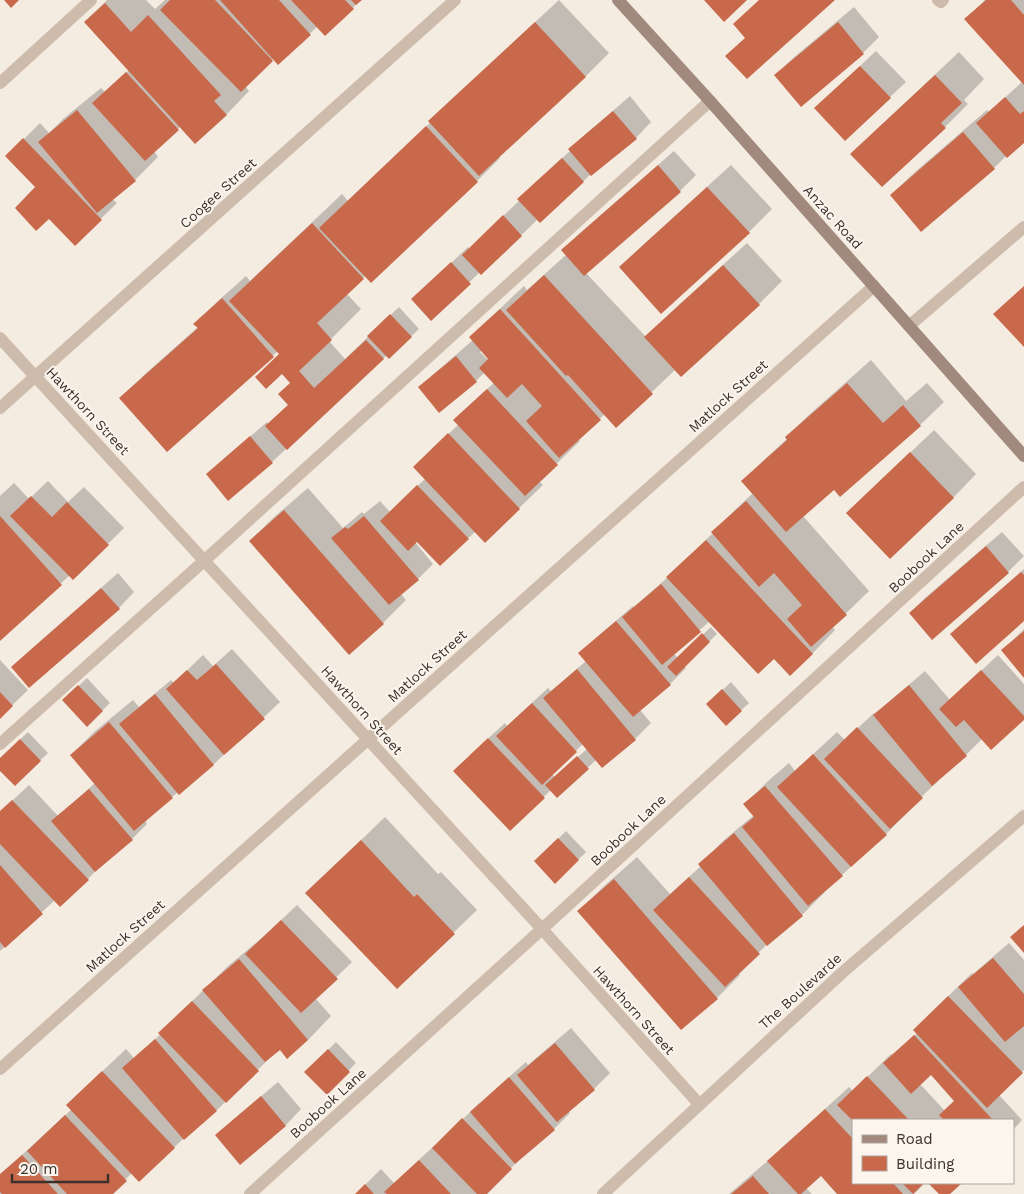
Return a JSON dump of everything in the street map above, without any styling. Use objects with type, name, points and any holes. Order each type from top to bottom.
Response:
[{"type":"main road","name":"Anzac Road","points":[[618,0],[710,101],[1024,456]]},
{"type":"street","points":[[0,83],[91,0]]},
{"type":"street","name":"Coogee Street","points":[[0,408],[455,0]]},
{"type":"street","points":[[938,0],[941,2],[943,0]]},
{"type":"street","points":[[0,744],[710,101]]},
{"type":"street","points":[[910,326],[1024,227]]},
{"type":"street","name":"Matlock Street","points":[[0,1069],[874,286]]},
{"type":"street","name":"Hawthorn Street","points":[[0,338],[542,929],[699,1104]]},
{"type":"street","name":"Boobook Lane","points":[[250,1194],[1024,487]]},
{"type":"street","name":"The Boulevarde","points":[[603,1194],[843,972],[1024,816]]},
{"type":"building","points":[[4,0],[19,0],[11,8]]},
{"type":"building","points":[[170,0],[215,0],[273,61],[241,92],[160,10]]},
{"type":"building","points":[[220,0],[279,0],[311,35],[278,65]]},
{"type":"building","points":[[291,0],[345,0],[354,9],[325,36]]},
{"type":"building","points":[[351,0],[362,0],[356,5]]},
{"type":"building","points":[[704,0],[747,0],[724,22]]},
{"type":"building","points":[[759,0],[835,0],[747,79],[725,56],[745,38],[733,24]]},
{"type":"building","points":[[986,0],[1011,0],[1024,15],[1024,85],[964,19]]},
{"type":"building","points":[[105,3],[131,32],[148,15],[221,95],[214,101],[227,115],[195,144],[84,22]]},
{"type":"building","points":[[535,22],[586,77],[479,176],[428,121]]},
{"type":"building","points":[[838,22],[864,54],[801,107],[774,75]]},
{"type":"building","points":[[860,66],[891,98],[845,141],[814,108]]},
{"type":"building","points":[[126,72],[179,130],[145,161],[92,103]]},
{"type":"building","points":[[935,75],[962,103],[941,123],[946,128],[882,187],[850,154]]},
{"type":"building","points":[[1005,97],[1020,114],[1024,111],[1024,143],[1007,158],[976,123]]},
{"type":"building","points":[[77,110],[136,181],[97,213],[38,142]]},
{"type":"building","points":[[613,111],[637,139],[591,176],[568,149]]},
{"type":"building","points":[[426,126],[478,182],[371,283],[319,228]]},
{"type":"building","points":[[963,132],[995,169],[921,232],[890,195]]},
{"type":"building","points":[[23,138],[102,220],[75,246],[49,219],[36,231],[15,208],[35,187],[5,156]]},
{"type":"building","points":[[562,158],[584,182],[540,223],[517,199]]},
{"type":"building","points":[[658,165],[681,192],[584,276],[561,250]]},
{"type":"building","points":[[707,187],[750,233],[661,314],[619,267]]},
{"type":"building","points":[[503,215],[522,236],[481,275],[462,255]]},
{"type":"building","points":[[312,223],[364,279],[317,323],[332,340],[299,371],[314,388],[366,340],[384,359],[287,450],[265,426],[288,405],[278,394],[290,383],[282,374],[266,389],[255,377],[279,354],[229,301]]},
{"type":"building","points":[[451,262],[471,284],[431,321],[411,299]]},
{"type":"building","points":[[723,265],[760,305],[681,377],[644,337]]},
{"type":"building","points":[[544,275],[653,394],[616,428],[506,310]]},
{"type":"building","points":[[1024,286],[1024,347],[993,314]]},
{"type":"building","points":[[222,298],[274,357],[167,452],[119,398],[198,328],[193,324]]},
{"type":"building","points":[[500,309],[601,420],[559,458],[526,421],[542,406],[522,384],[507,398],[479,368],[488,359],[469,337]]},
{"type":"building","points":[[390,314],[412,337],[389,359],[367,336]]},
{"type":"building","points":[[456,356],[477,382],[439,413],[418,387]]},
{"type":"building","points":[[847,383],[883,423],[903,405],[921,426],[840,497],[834,490],[786,532],[741,481],[787,440],[785,437]]},
{"type":"building","points":[[487,389],[558,465],[525,496],[453,420]]},
{"type":"building","points":[[448,433],[520,509],[485,543],[413,467]]},
{"type":"building","points":[[250,436],[273,463],[228,501],[206,474]]},
{"type":"building","points":[[910,452],[954,498],[890,559],[846,513]]},
{"type":"building","points":[[417,485],[469,539],[440,566],[417,542],[408,551],[380,521]]},
{"type":"building","points":[[31,496],[52,517],[67,502],[109,545],[73,580],[10,516]]},
{"type":"building","points":[[746,501],[847,615],[811,647],[787,619],[802,605],[774,573],[759,587],[711,532]]},
{"type":"building","points":[[284,510],[384,624],[349,655],[249,541]]},
{"type":"building","points":[[0,516],[62,585],[0,641]]},
{"type":"building","points":[[364,516],[419,580],[389,605],[331,538],[345,527],[348,529]]},
{"type":"building","points":[[706,540],[813,654],[790,676],[774,659],[758,674],[666,577]]},
{"type":"building","points":[[986,546],[1009,573],[932,640],[909,613]]},
{"type":"building","points":[[1021,572],[1024,575],[1024,621],[976,664],[950,634]]},
{"type":"building","points":[[661,584],[701,632],[662,665],[622,617]]},
{"type":"building","points":[[101,588],[120,609],[29,688],[11,667]]},
{"type":"building","points":[[616,621],[671,685],[633,717],[578,653]]},
{"type":"building","points":[[1024,631],[1024,678],[1001,650]]},
{"type":"building","points":[[702,633],[710,642],[676,676],[667,667]]},
{"type":"building","points":[[216,664],[265,719],[224,755],[166,689],[187,670],[197,680]]},
{"type":"building","points":[[577,669],[636,740],[602,768],[543,698]]},
{"type":"building","points":[[981,670],[1024,716],[1024,720],[991,750],[964,720],[956,727],[939,709]]},
{"type":"building","points":[[78,685],[103,711],[87,727],[62,700]]},
{"type":"building","points":[[909,685],[967,756],[932,786],[873,715]]},
{"type":"building","points":[[722,689],[742,711],[726,726],[706,704]]},
{"type":"building","points":[[0,692],[13,706],[0,719]]},
{"type":"building","points":[[155,694],[214,765],[179,795],[119,724]]},
{"type":"building","points":[[532,703],[577,752],[542,785],[496,736]]},
{"type":"building","points":[[109,722],[173,798],[134,831],[70,755]]},
{"type":"building","points":[[857,727],[923,798],[890,829],[824,759]]},
{"type":"building","points":[[488,738],[545,798],[510,831],[453,771]]},
{"type":"building","points":[[20,739],[41,761],[15,786],[0,771],[0,758]]},
{"type":"building","points":[[813,754],[887,835],[851,867],[777,787]]},
{"type":"building","points":[[577,756],[589,769],[557,798],[545,785]]},
{"type":"building","points":[[765,786],[843,876],[808,906],[742,827],[754,817],[743,804]]},
{"type":"building","points":[[89,789],[133,840],[95,872],[51,821]]},
{"type":"building","points":[[12,800],[89,880],[60,907],[0,844],[0,811]]},
{"type":"building","points":[[734,833],[803,916],[767,946],[698,864]]},
{"type":"building","points":[[558,838],[579,860],[555,884],[534,861]]},
{"type":"building","points":[[361,840],[414,897],[417,894],[455,934],[397,989],[305,893]]},
{"type":"building","points":[[0,865],[43,914],[5,948],[0,942]]},
{"type":"building","points":[[689,877],[760,954],[725,987],[653,910]]},
{"type":"building","points":[[614,879],[718,999],[681,1030],[577,911]]},
{"type":"building","points":[[281,920],[338,979],[301,1013],[245,954]]},
{"type":"building","points":[[1024,925],[1024,953],[1010,937]]},
{"type":"building","points":[[993,958],[1024,994],[1024,1026],[1005,1042],[958,987]]},
{"type":"building","points":[[239,959],[308,1040],[287,1059],[280,1050],[265,1062],[202,990]]},
{"type":"building","points":[[948,996],[1023,1073],[987,1108],[913,1030]]},
{"type":"building","points":[[192,1001],[259,1071],[226,1103],[158,1033]]},
{"type":"building","points":[[914,1035],[992,1119],[943,1119],[939,1115],[954,1101],[931,1075],[911,1094],[883,1063]]},
{"type":"building","points":[[155,1039],[217,1111],[184,1140],[122,1068]]},
{"type":"building","points":[[555,1043],[595,1090],[557,1122],[517,1075]]},
{"type":"building","points":[[328,1049],[350,1072],[327,1095],[304,1072]]},
{"type":"building","points":[[102,1071],[175,1148],[139,1182],[66,1105]]},
{"type":"building","points":[[867,1076],[908,1119],[852,1120],[837,1105]]},
{"type":"building","points":[[509,1077],[555,1130],[515,1164],[470,1112]]},
{"type":"building","points":[[261,1096],[286,1126],[240,1165],[215,1135]]},
{"type":"building","points":[[825,1109],[852,1138],[852,1184],[894,1184],[903,1194],[837,1194],[821,1176],[801,1194],[798,1194],[767,1161]]},
{"type":"building","points":[[65,1115],[127,1181],[113,1194],[67,1194],[27,1151]]},
{"type":"building","points":[[462,1118],[512,1169],[487,1194],[477,1194],[432,1148]]},
{"type":"building","points":[[22,1155],[58,1194],[2,1194],[0,1192],[0,1174]]},
{"type":"building","points":[[419,1160],[451,1194],[387,1194],[384,1192]]},
{"type":"building","points":[[753,1176],[769,1194],[731,1194]]},
{"type":"building","points":[[365,1184],[374,1194],[355,1194]]},
{"type":"building","points":[[903,1184],[923,1184],[913,1194]]},
{"type":"building","points":[[929,1184],[961,1184],[950,1194],[939,1194]]}]
